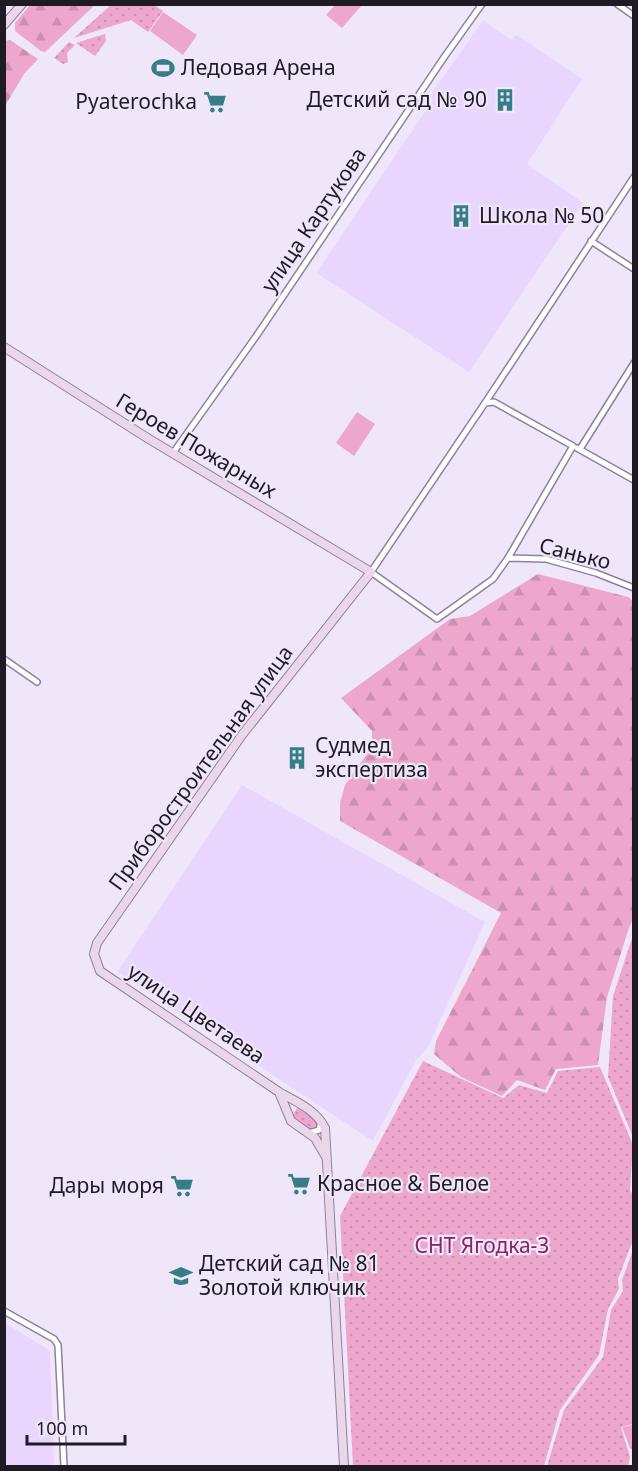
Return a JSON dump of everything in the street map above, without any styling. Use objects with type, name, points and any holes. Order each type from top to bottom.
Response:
[{"type":"main road","points":[[4,25],[22,4]]},
{"type":"main road","name":"Героев Пожарных","points":[[4,347],[173,453],[371,572]]},
{"type":"main road","name":"Приборостроительная улица","points":[[96,962],[94,954],[97,943],[226,757],[371,572]]},
{"type":"main road","name":"улица Цветаева","points":[[96,962],[100,971],[107,976],[279,1092],[301,1104],[321,1121]]},
{"type":"main road","points":[[279,1092],[291,1121],[315,1138],[327,1159]]},
{"type":"main road","points":[[321,1121],[327,1134],[344,1467]]},
{"type":"street","name":"улица Картукова","points":[[173,453],[257,335],[482,4]]},
{"type":"street","points":[[617,4],[633,16]]},
{"type":"street","name":"Приборостроительная улица","points":[[371,572],[485,404],[633,177]]},
{"type":"street","points":[[591,241],[633,269]]},
{"type":"street","points":[[580,449],[631,373],[633,363]]},
{"type":"street","points":[[485,404],[494,402],[633,480]]},
{"type":"street","points":[[371,572],[437,619],[493,579],[508,558],[573,446]]},
{"type":"street","name":"Санько","points":[[508,558],[546,559],[596,573],[633,588]]},
{"type":"street","points":[[4,660],[37,682]]},
{"type":"street","points":[[288,1116],[291,1107],[301,1104]]},
{"type":"street","points":[[307,1132],[314,1133],[319,1130],[321,1121]]},
{"type":"street","points":[[4,1311],[54,1339],[57,1346],[64,1467]]},
{"type":"shaded area","points":[[483,20],[511,40],[516,35],[582,79],[527,164],[583,203],[469,372],[316,273],[433,100],[430,96]]},
{"type":"shaded area","points":[[242,785],[485,922],[428,1047],[416,1060],[373,1141],[117,972]]},
{"type":"shaded area","points":[[5,1323],[50,1351],[54,1466],[5,1466]]},
{"type":"green space","points":[[30,5],[95,5],[45,52],[15,31],[15,23]]},
{"type":"green space","points":[[111,5],[154,5],[163,11],[148,32],[131,20],[74,38]]},
{"type":"green space","points":[[335,5],[362,5],[342,28],[326,15]]},
{"type":"green space","points":[[163,12],[197,35],[183,55],[150,31]]},
{"type":"green space","points":[[105,34],[106,41],[95,56],[76,43]]},
{"type":"green space","points":[[10,40],[38,59],[24,74],[5,106],[5,41]]},
{"type":"green space","points":[[69,42],[75,45],[67,53],[68,62],[63,64],[54,58]]},
{"type":"green space","points":[[357,412],[375,424],[354,456],[336,443]]},
{"type":"green space","points":[[538,574],[628,597],[633,601],[633,919],[607,997],[598,1065],[556,1069],[545,1090],[517,1080],[502,1096],[461,1077],[434,1054],[436,1041],[501,913],[340,821],[340,803],[345,785],[372,747],[372,731],[341,698],[450,619],[470,616]]},
{"type":"green space","points":[[633,935],[633,1137],[608,1077],[613,996]]},
{"type":"green space","name":"СНТ Ягодка-3","points":[[423,1061],[503,1098],[519,1085],[547,1093],[558,1071],[600,1067],[633,1145],[630,1190],[633,1195],[633,1240],[618,1279],[619,1289],[608,1309],[599,1355],[560,1410],[544,1466],[353,1466],[340,1216]]},
{"type":"green space","points":[[297,1108],[303,1109],[317,1121],[318,1124],[314,1130],[309,1130],[295,1120],[293,1115]]},
{"type":"green space","points":[[633,1250],[633,1424],[621,1427],[630,1457],[628,1466],[547,1466],[564,1410],[603,1357],[611,1310],[623,1291],[622,1280]]},
{"type":"green space","points":[[634,1425],[633,1450],[630,1448],[622,1427]]},
{"type":"place","name":"Ледовая Арена","points":[[163,68]]},
{"type":"place","name":"Детский сад № 90","points":[[505,100]]},
{"type":"place","name":"Pyaterochka","points":[[215,102]]},
{"type":"place","name":"Школа № 50","points":[[461,216]]},
{"type":"place","name":"Судмед экспертиза","points":[[297,758]]},
{"type":"place","name":"Красное & Белое","points":[[299,1184]]},
{"type":"place","name":"Дары моря","points":[[182,1186]]},
{"type":"place","name":"Детский сад № 81 Золотой ключик","points":[[181,1276]]}]
